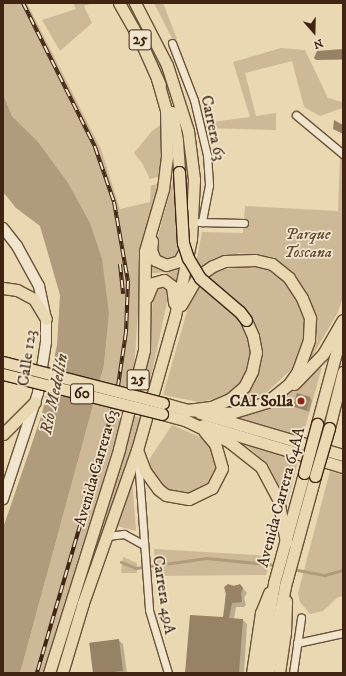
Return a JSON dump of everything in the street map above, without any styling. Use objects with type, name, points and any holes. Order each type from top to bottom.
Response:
[{"type":"main road","name":"Avenida Carrera 63","points":[[119,3],[140,40],[157,78],[175,125],[183,243],[188,258],[200,278],[240,312],[246,320],[253,336],[256,352],[252,371],[244,387],[221,404],[186,415]]},
{"type":"main road","name":"Avenida Carrera 63","points":[[62,673],[137,450],[175,316],[191,239],[197,222],[194,179],[184,119],[167,64],[135,3]]},
{"type":"main road","name":"Avenida Carrera 63","points":[[49,673],[136,389],[145,336],[145,251],[166,170],[167,124],[157,78]]},
{"type":"main road","points":[[158,205],[151,245],[155,260],[166,265],[179,261],[191,239]]},
{"type":"main road","name":"Calle 123","points":[[3,228],[16,246],[39,286],[46,319],[45,349],[35,402],[3,499]]},
{"type":"main road","points":[[175,316],[197,277],[226,261],[245,259],[272,264],[289,278],[307,308],[310,318],[309,340],[298,371],[289,384],[267,402]]},
{"type":"main road","points":[[145,303],[153,282],[164,280],[172,286],[175,316]]},
{"type":"main road","points":[[3,288],[17,290],[34,299],[46,319]]},
{"type":"main road","points":[[186,415],[231,413],[267,402],[288,390],[312,366],[329,345],[343,320]]},
{"type":"main road","name":"Avenida Carrera 64AA","points":[[287,556],[286,542],[343,327]]},
{"type":"main road","name":"60","points":[[3,362],[162,409]]},
{"type":"main road","name":"Avenida Carrera 64AA","points":[[280,585],[287,556],[315,476],[343,372]]},
{"type":"main road","name":"60","points":[[3,374],[162,409]]},
{"type":"main road","points":[[334,407],[343,397]]},
{"type":"main road","points":[[3,434],[35,402]]},
{"type":"main road","points":[[162,409],[343,455]]},
{"type":"main road","points":[[137,450],[150,481],[166,495],[189,499],[202,495],[212,488],[222,468],[220,456],[208,434],[186,415]]},
{"type":"main road","points":[[186,415],[343,466]]},
{"type":"main road","points":[[186,415],[228,441],[261,467],[278,499],[286,542]]},
{"type":"main road","points":[[252,673],[260,613],[280,585]]},
{"type":"main road","points":[[259,673],[280,585]]},
{"type":"main road","points":[[268,673],[280,585]]},
{"type":"main road","points":[[279,673],[286,626],[280,585]]},
{"type":"street","name":"Carrera 63","points":[[172,43],[194,100],[207,155],[209,185],[197,222]]},
{"type":"street","points":[[296,115],[343,154]]},
{"type":"street","points":[[197,222],[244,223]]},
{"type":"street","name":"Carrera 49A","points":[[137,450],[142,544],[152,626],[168,673]]},
{"type":"street","name":"Carrera 49A","points":[[108,536],[124,534],[142,544]]},
{"type":"street","points":[[292,673],[301,618]]},
{"type":"street","points":[[297,643],[343,633]]},
{"type":"green space","points":[[3,3],[27,3],[101,149],[120,209],[150,202],[151,185],[159,184],[143,241],[134,369],[124,411],[45,673],[20,673],[104,365],[109,314],[67,183],[38,143],[12,116],[3,94]]},
{"type":"green space","points":[[73,3],[93,3],[84,6],[92,23],[60,51],[42,20],[76,9]]},
{"type":"green space","points":[[125,3],[131,3],[165,74],[174,98],[161,80]]},
{"type":"green space","points":[[154,3],[163,3],[177,39],[173,40]]},
{"type":"green space","points":[[281,48],[305,50],[328,98],[343,102],[343,108],[320,116],[304,107],[292,61],[245,73],[256,116],[276,113],[276,130],[205,128],[205,123],[250,117],[233,62]]},
{"type":"green space","points":[[162,124],[160,176],[150,179],[142,163],[134,153],[152,131]]},
{"type":"green space","points":[[183,146],[188,191],[185,235],[182,252],[170,261],[156,254],[157,240],[173,181],[183,179]]},
{"type":"green space","name":"Parque Toscana","points":[[340,154],[343,157],[343,297],[338,312],[309,362],[316,337],[312,304],[302,286],[274,257],[240,253],[215,258],[194,273],[202,232],[243,233],[245,206],[338,211]]},
{"type":"green space","points":[[148,260],[156,268],[163,271],[172,271],[180,266],[176,282],[170,275],[163,272],[149,274]]},
{"type":"green space","points":[[251,266],[266,269],[281,278],[295,294],[304,315],[304,335],[301,353],[294,367],[267,392],[249,401],[231,405],[246,391],[255,378],[259,362],[252,350],[246,376],[235,389],[223,397],[199,402],[163,395],[190,301],[199,286],[212,274],[226,269]]},
{"type":"green space","points":[[161,285],[169,293],[148,391],[140,388],[151,337],[153,296],[157,287]]},
{"type":"green space","points":[[322,367],[302,439],[226,417],[274,403]]},
{"type":"green space","points":[[133,416],[141,418],[101,544],[73,614]]},
{"type":"green space","points":[[172,425],[209,441],[217,469],[206,486],[195,493],[172,493],[161,486],[149,469],[150,458]]},
{"type":"green space","points":[[240,440],[298,461],[287,503],[268,464]]},
{"type":"green space","points":[[330,471],[343,475],[343,596],[338,597],[323,611],[310,614],[300,602],[298,593]]},
{"type":"green space","points":[[132,480],[136,531],[117,526]]},
{"type":"green space","points":[[154,549],[272,556],[266,575],[156,576]]},
{"type":"green space","points":[[123,557],[137,563],[137,573],[121,573]]},
{"type":"water","name":"Río Medellín","points":[[3,94],[12,116],[38,142],[68,183],[90,223],[102,259],[109,314],[104,365],[20,673],[3,673],[3,528],[42,414],[57,345],[60,295],[40,226],[16,208],[3,192]]},
{"type":"building","points":[[343,49],[343,59],[316,60],[314,58],[317,51]]},
{"type":"building","points":[[334,120],[343,125],[343,134],[333,129]]},
{"type":"building","name":"CAI Solla","points":[[297,393],[310,397],[306,410],[293,406]]},
{"type":"building","points":[[228,584],[234,586],[240,584],[243,588],[241,593],[242,602],[232,603],[229,618],[243,619],[239,673],[185,673],[190,615],[223,617],[226,594],[224,587]]},
{"type":"building","points":[[119,639],[123,671],[93,673],[89,643]]},
{"type":"waterway","points":[[121,562],[136,568],[206,558],[277,565]]},
{"type":"waterway","points":[[293,569],[325,575],[343,570]]},
{"type":"railway","points":[[23,3],[95,147],[114,202],[128,281],[126,332],[118,386],[103,447],[37,673]]},
{"type":"railway","points":[[120,264],[123,294]]},
{"type":"place","name":"CAI Solla","points":[[301,401]]}]
